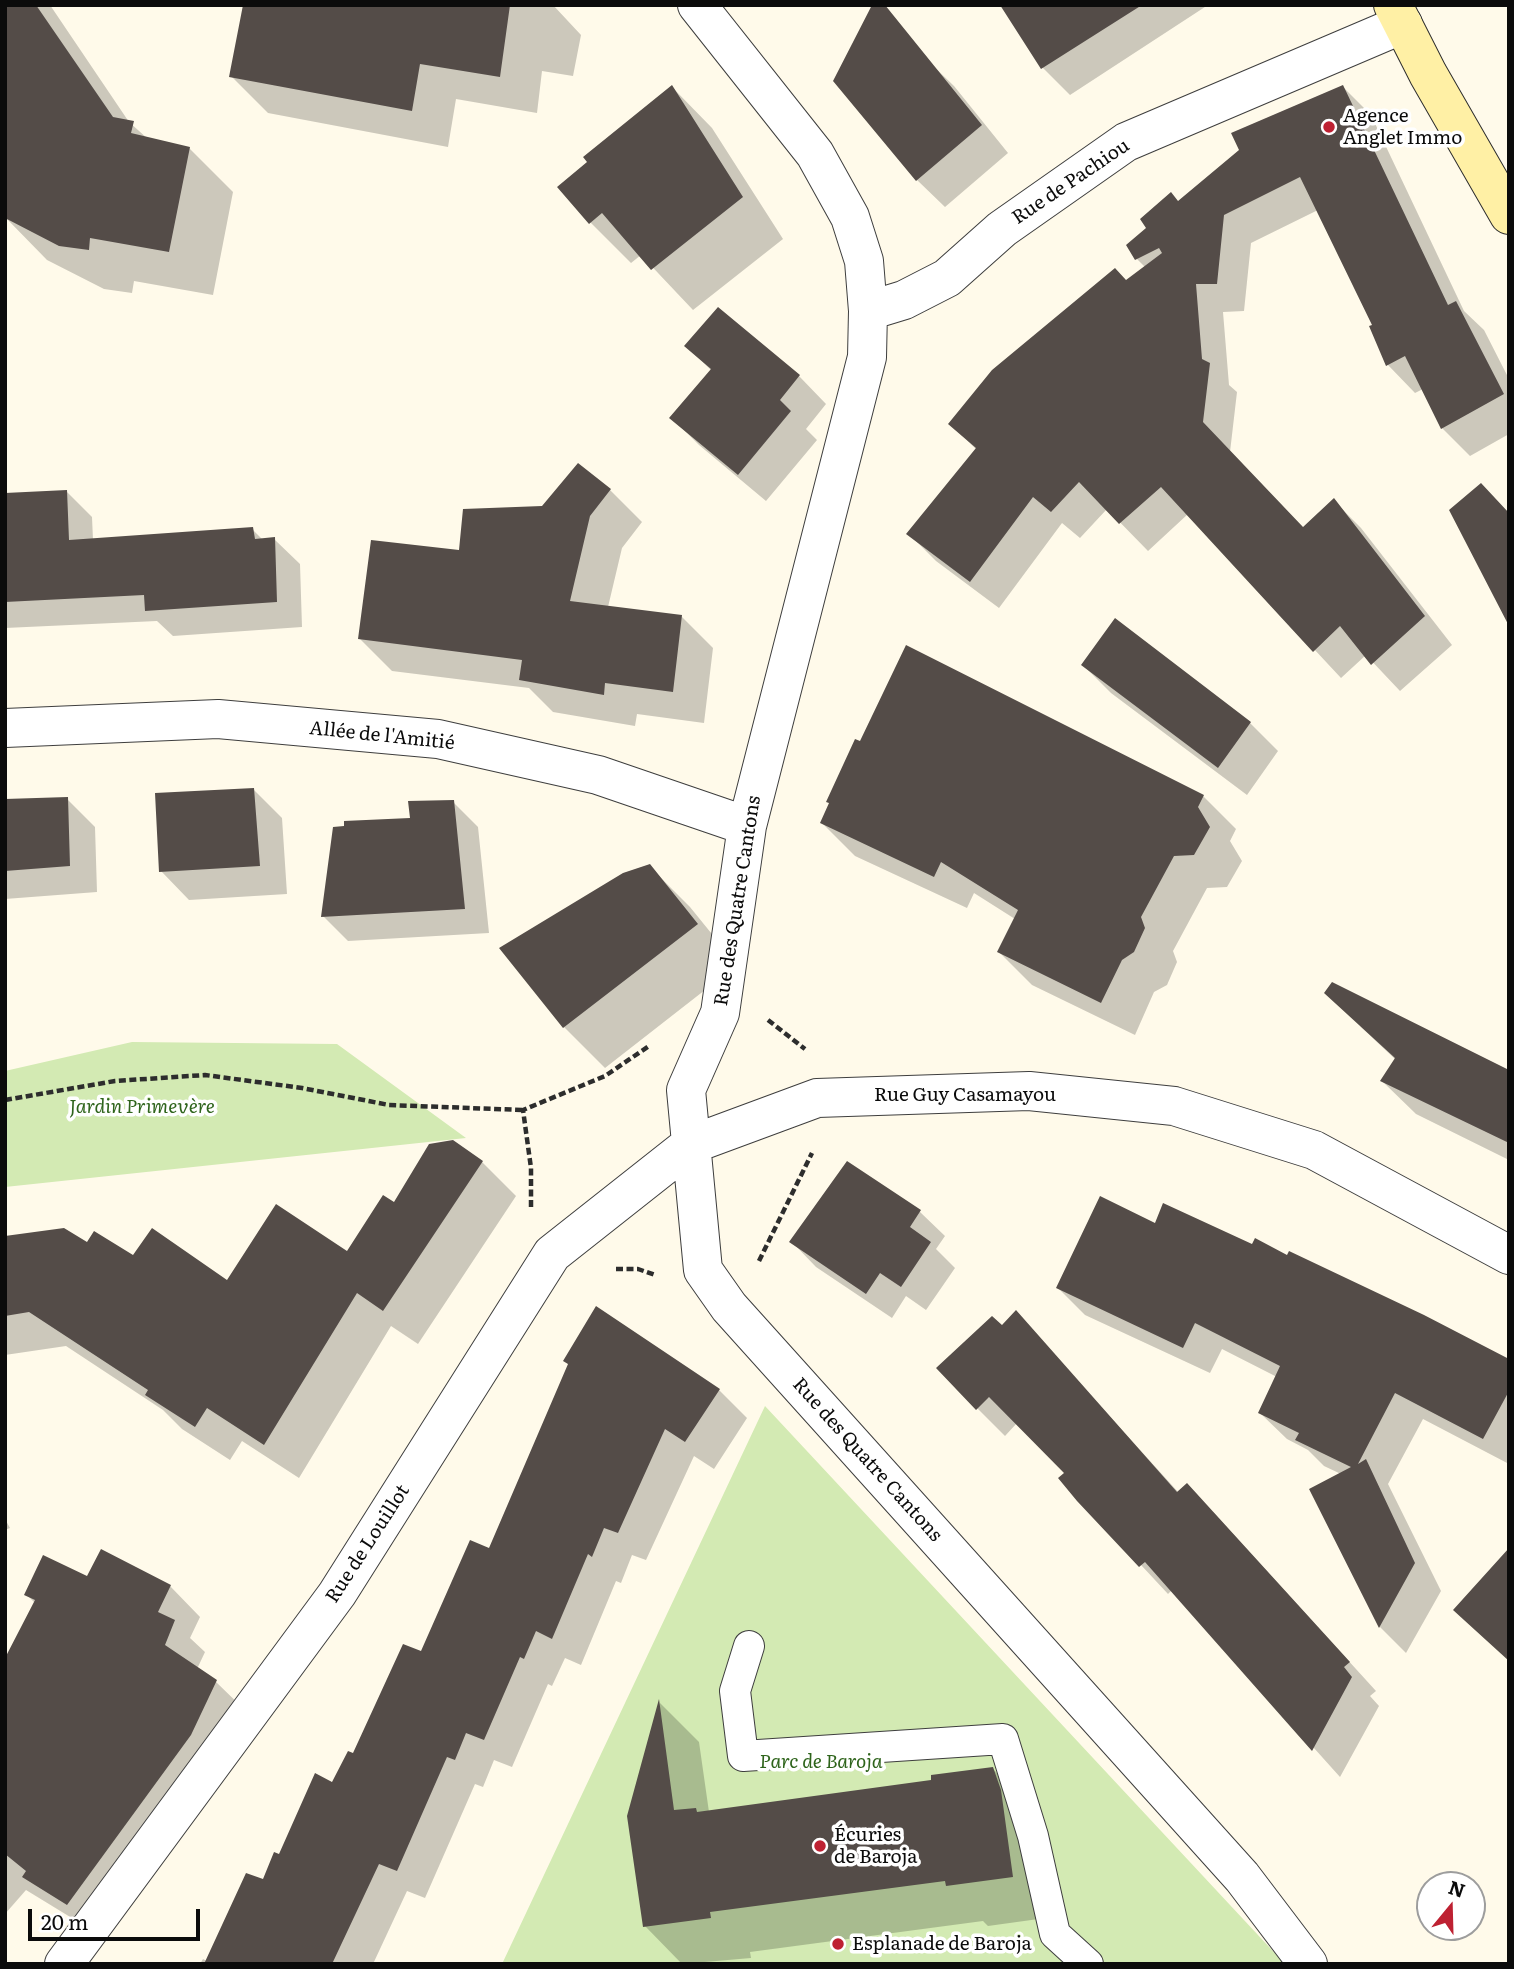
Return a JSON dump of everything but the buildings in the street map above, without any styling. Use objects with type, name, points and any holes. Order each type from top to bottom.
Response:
[{"type":"street","name":"Rue des Quatre Cantons","points":[[697,5],[816,153],[850,217],[864,261],[868,311],[867,357],[747,827],[720,1013],[686,1090],[703,1270],[729,1307],[1242,1877],[1308,1964]]},
{"type":"street","name":"Rue de Pachiou","points":[[868,311],[904,300],[947,278],[1002,229],[1126,142],[1398,15]]},
{"type":"street","points":[[1398,15],[1428,74],[1509,215]]},
{"type":"street","name":"Allée de l'Amitié","points":[[5,728],[218,719],[438,739],[598,775],[747,827]]},
{"type":"street","name":"Rue Guy Casamayou","points":[[690,1145],[817,1098],[1029,1091],[1174,1106],[1314,1150],[1509,1255]]},
{"type":"street","name":"Rue de Louillot","points":[[64,1964],[337,1594],[552,1254],[690,1145]]},
{"type":"lane","points":[[749,1646],[736,1690],[743,1756],[1003,1739],[1032,1836],[1055,1934],[1088,1964]]},
{"type":"path","points":[[766,1018],[806,1050]]},
{"type":"path","points":[[5,1100],[115,1081],[205,1076],[302,1087],[389,1104],[523,1110],[605,1076],[659,1038]]},
{"type":"path","points":[[523,1110],[531,1168],[532,1203],[529,1213]]},
{"type":"path","points":[[760,1268],[759,1258],[816,1147]]},
{"type":"green space","name":"Jardin Primevère","points":[[132,1042],[337,1044],[466,1138],[5,1187],[5,1071]]},
{"type":"green space","name":"Parc de Baroja","points":[[765,1406],[1285,1964],[502,1964]]},
{"type":"place","name":"Agence Anglet Immo","points":[[1329,127]]},
{"type":"place","name":"Écuries de Baroja","points":[[820,1846]]},
{"type":"place","name":"Esplanade de Baroja","points":[[838,1944]]}]
